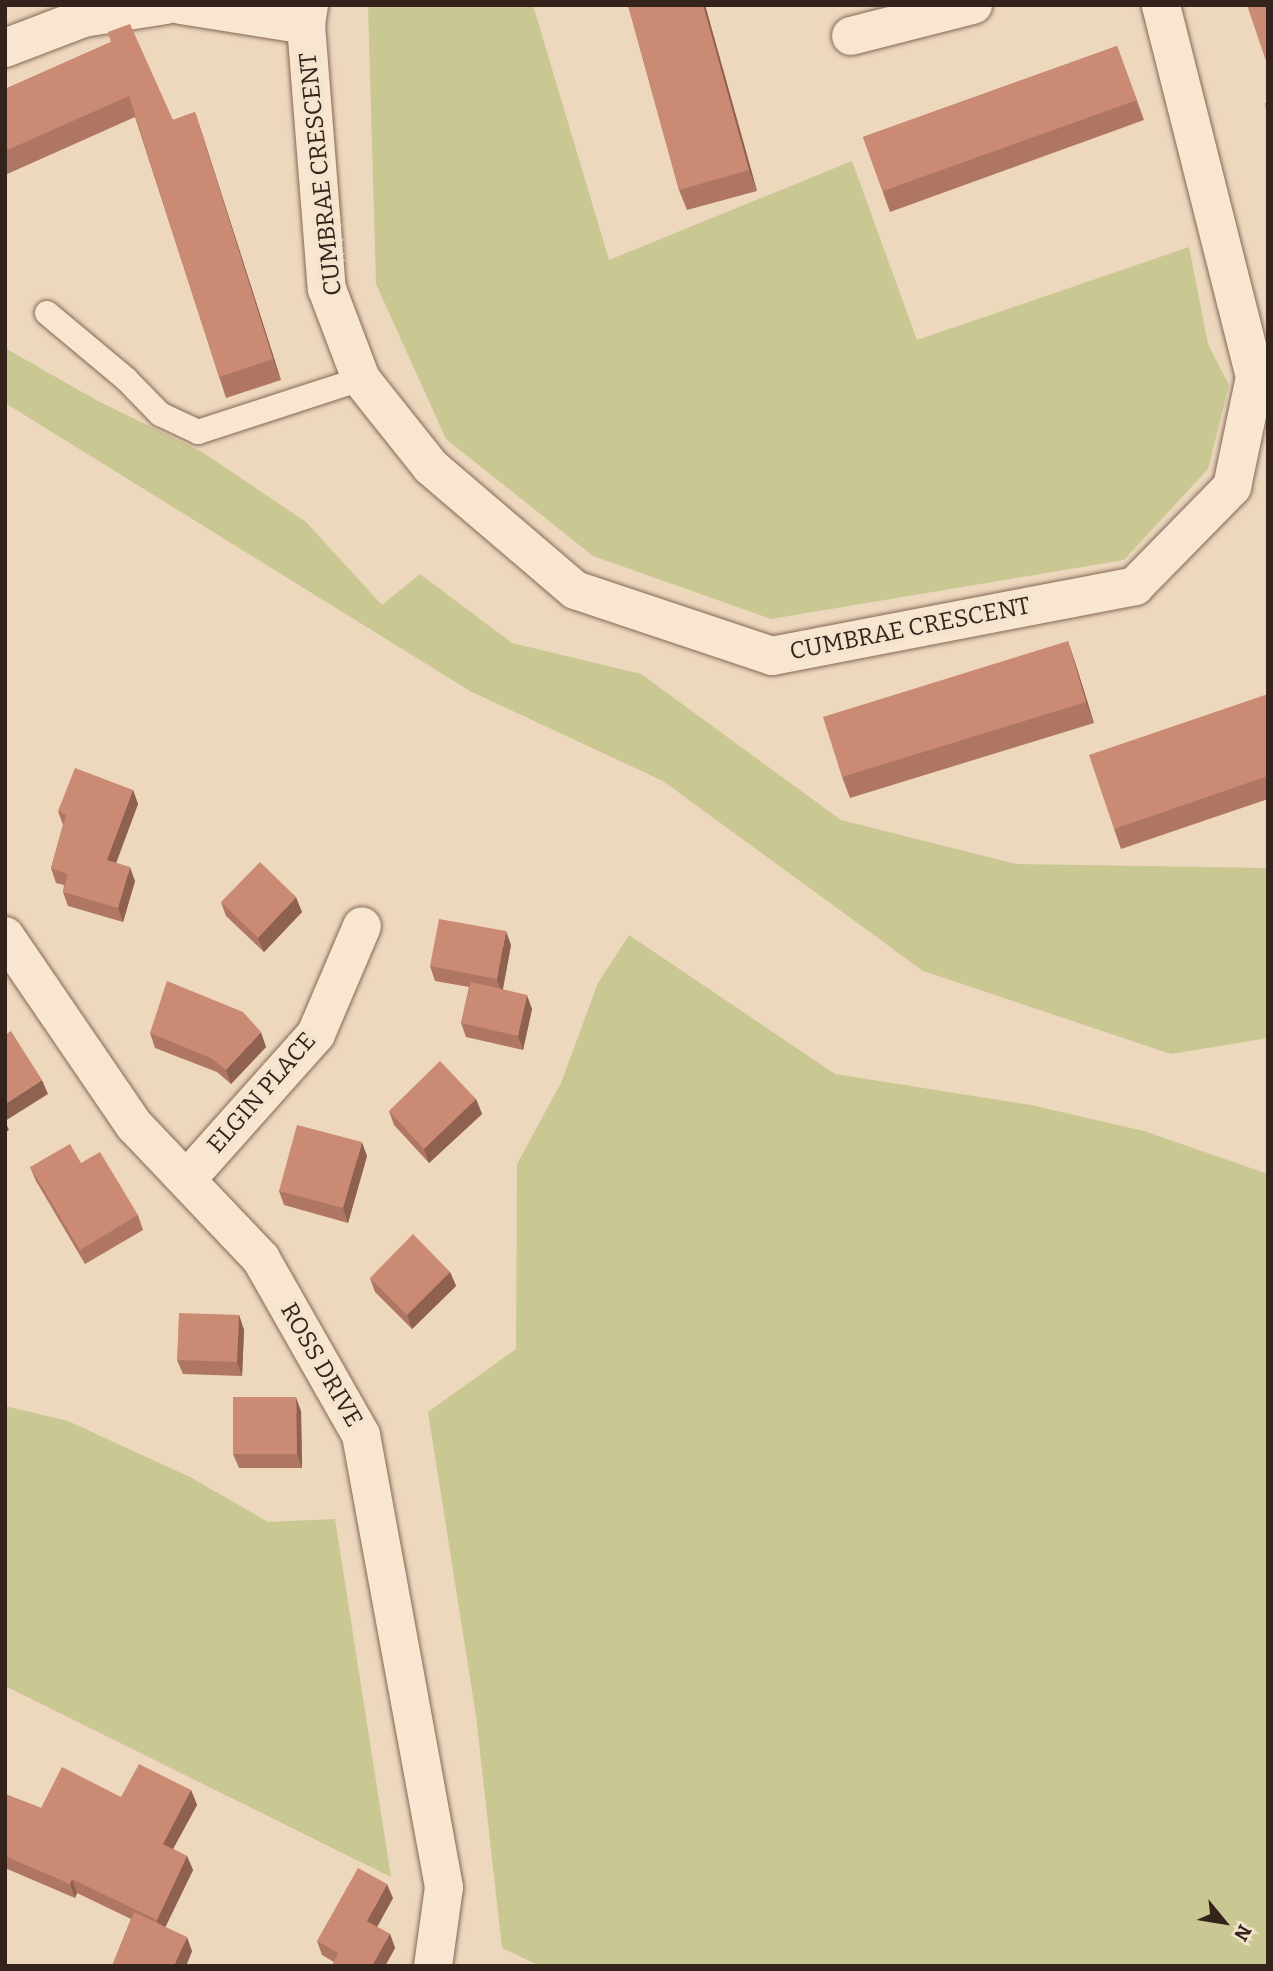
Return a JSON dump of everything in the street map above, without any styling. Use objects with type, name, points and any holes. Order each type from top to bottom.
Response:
[{"type":"street","points":[[5,48],[83,18],[166,5]]},
{"type":"street","points":[[181,5],[308,15]]},
{"type":"street","points":[[851,36],[973,5]]},
{"type":"street","name":"CUMBRAE CRESCENT","points":[[308,15],[327,289],[361,379],[431,467],[575,590],[772,656],[1135,586],[1231,487],[1255,377],[1161,5]]},
{"type":"street","name":"ELGIN PLACE","points":[[187,1179],[316,1034],[362,926]]},
{"type":"street","name":"ROSS DRIVE","points":[[5,936],[135,1125],[261,1259],[361,1435],[444,1887],[433,1966]]},
{"type":"lane","points":[[47,313],[126,379],[160,414],[198,432],[361,379]]},
{"type":"shaded area","points":[[368,5],[533,5],[609,260],[852,161],[917,340],[1189,247],[1208,344],[1229,385],[1208,469],[1124,560],[771,619],[593,556],[446,439],[376,284]]},
{"type":"shaded area","points":[[5,348],[96,400],[202,452],[306,522],[382,605],[420,574],[512,643],[641,674],[841,820],[1016,864],[1268,868],[1268,1038],[1171,1054],[923,971],[663,781],[470,691],[5,403]]},
{"type":"shaded area","points":[[629,935],[835,1074],[1031,1105],[1144,1131],[1268,1174],[1268,1966],[540,1966],[502,1948],[476,1716],[428,1412],[516,1349],[517,1164],[561,1083],[598,983]]},
{"type":"shaded area","points":[[5,1406],[68,1421],[190,1477],[268,1522],[335,1519],[391,1877],[5,1686]]},
{"type":"building","points":[[628,5],[703,5],[749,170],[679,190]]},
{"type":"building","points":[[1247,5],[1268,5],[1268,67]]},
{"type":"building","points":[[130,24],[173,120],[195,112],[273,359],[219,377],[129,96],[5,151],[5,89],[111,42],[108,32]]},
{"type":"building","points":[[1117,46],[1137,100],[883,191],[863,137]]},
{"type":"building","points":[[1268,102],[1268,127],[1265,103]]},
{"type":"building","points":[[1068,641],[1086,702],[842,777],[823,717]]},
{"type":"building","points":[[1268,694],[1268,776],[1114,829],[1089,755]]},
{"type":"building","points":[[75,768],[133,790],[107,860],[130,867],[118,908],[63,892],[68,874],[51,868],[66,815],[58,811]]},
{"type":"building","points":[[260,862],[296,897],[258,938],[221,902]]},
{"type":"building","points":[[439,919],[506,931],[497,979],[430,966]]},
{"type":"building","points":[[167,981],[243,1012],[261,1032],[226,1070],[211,1058],[150,1033]]},
{"type":"building","points":[[471,982],[527,995],[518,1036],[461,1023]]},
{"type":"building","points":[[11,1031],[42,1080],[5,1104],[5,1035]]},
{"type":"building","points":[[440,1061],[476,1099],[424,1149],[389,1111]]},
{"type":"building","points":[[297,1125],[362,1142],[343,1208],[279,1191]]},
{"type":"building","points":[[70,1144],[81,1163],[100,1152],[138,1215],[80,1250],[30,1167]]},
{"type":"building","points":[[413,1234],[450,1272],[407,1315],[370,1278]]},
{"type":"building","points":[[179,1313],[239,1315],[237,1362],[177,1360]]},
{"type":"building","points":[[233,1397],[296,1397],[297,1454],[233,1454]]},
{"type":"building","points":[[139,1764],[191,1790],[163,1844],[187,1856],[157,1920],[72,1879],[70,1884],[5,1856],[5,1794],[41,1808],[62,1767],[121,1797]]},
{"type":"building","points":[[358,1868],[387,1884],[367,1921],[390,1934],[372,1966],[332,1966],[338,1953],[317,1941]]},
{"type":"building","points":[[134,1912],[187,1937],[174,1966],[112,1966]]}]
